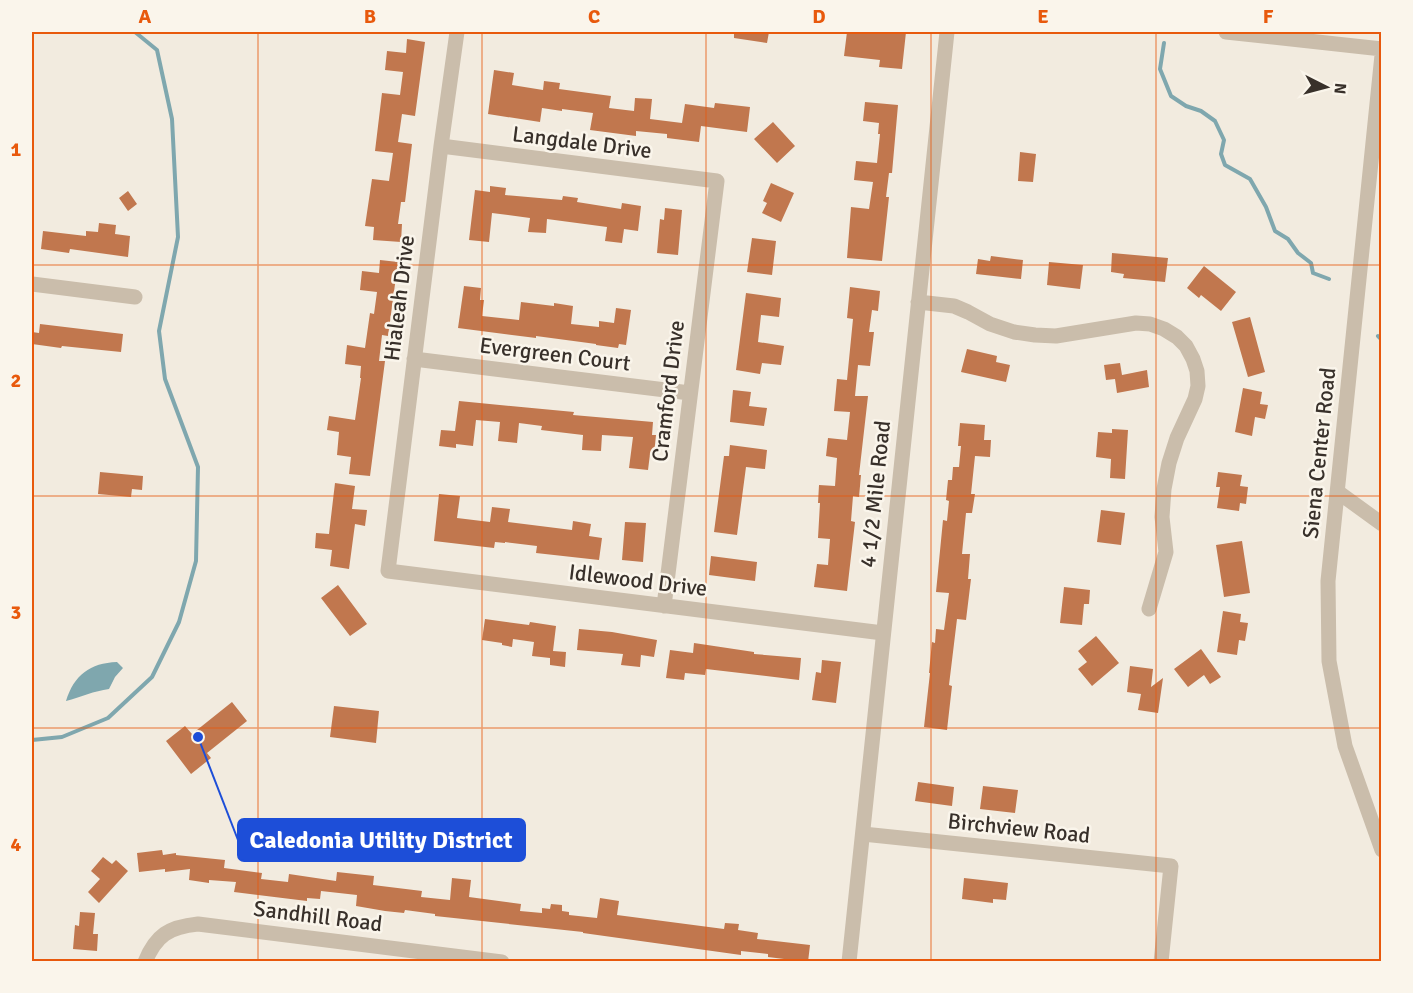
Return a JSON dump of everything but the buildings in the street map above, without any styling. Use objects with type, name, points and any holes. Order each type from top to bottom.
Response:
[{"type":"street","name":"Hialeah Drive","points":[[388,571],[457,32]]},
{"type":"street","name":"4 1/2 Mile Road","points":[[849,962],[946,32]]},
{"type":"street","points":[[1233,32],[1382,49]]},
{"type":"street","name":"Siena Center Road","points":[[1382,55],[1328,581],[1329,661],[1345,746],[1382,850]]},
{"type":"street","name":"Langdale Drive","points":[[441,147],[717,181]]},
{"type":"street","name":"Cramford Drive","points":[[664,606],[717,181]]},
{"type":"street","points":[[32,284],[135,297]]},
{"type":"street","points":[[918,302],[954,306],[990,324],[1014,332],[1035,335],[1056,336],[1136,323],[1150,324],[1171,333],[1186,346],[1197,371],[1198,386],[1169,463],[1162,517],[1166,552],[1149,609]]},
{"type":"street","name":"Evergreen Court","points":[[414,359],[690,393]]},
{"type":"street","points":[[1338,492],[1382,524]]},
{"type":"street","name":"Idlewood Drive","points":[[388,571],[883,633]]},
{"type":"street","name":"Birchview Road","points":[[863,834],[1171,866],[1161,962]]},
{"type":"street","name":"Sandhill Road","points":[[145,962],[152,946],[159,938],[171,930],[198,924],[502,962]]},
{"type":"water","points":[[117,662],[123,668],[109,689],[66,701],[69,692],[84,672],[99,665]]},
{"type":"waterway","points":[[32,740],[62,737],[108,718],[152,677],[179,622],[196,561],[198,467],[165,379],[159,331],[178,237],[172,119],[157,50],[135,32]]},
{"type":"waterway","points":[[1164,43],[1160,69],[1171,96],[1215,121],[1224,140],[1221,154],[1225,165],[1250,179],[1266,207],[1275,231],[1288,239],[1298,253],[1311,263],[1313,273],[1329,279]]},
{"type":"waterway","points":[[1378,336],[1382,340]]},
{"type":"place","name":"Caledonia Utility District","points":[[198,737]]}]
